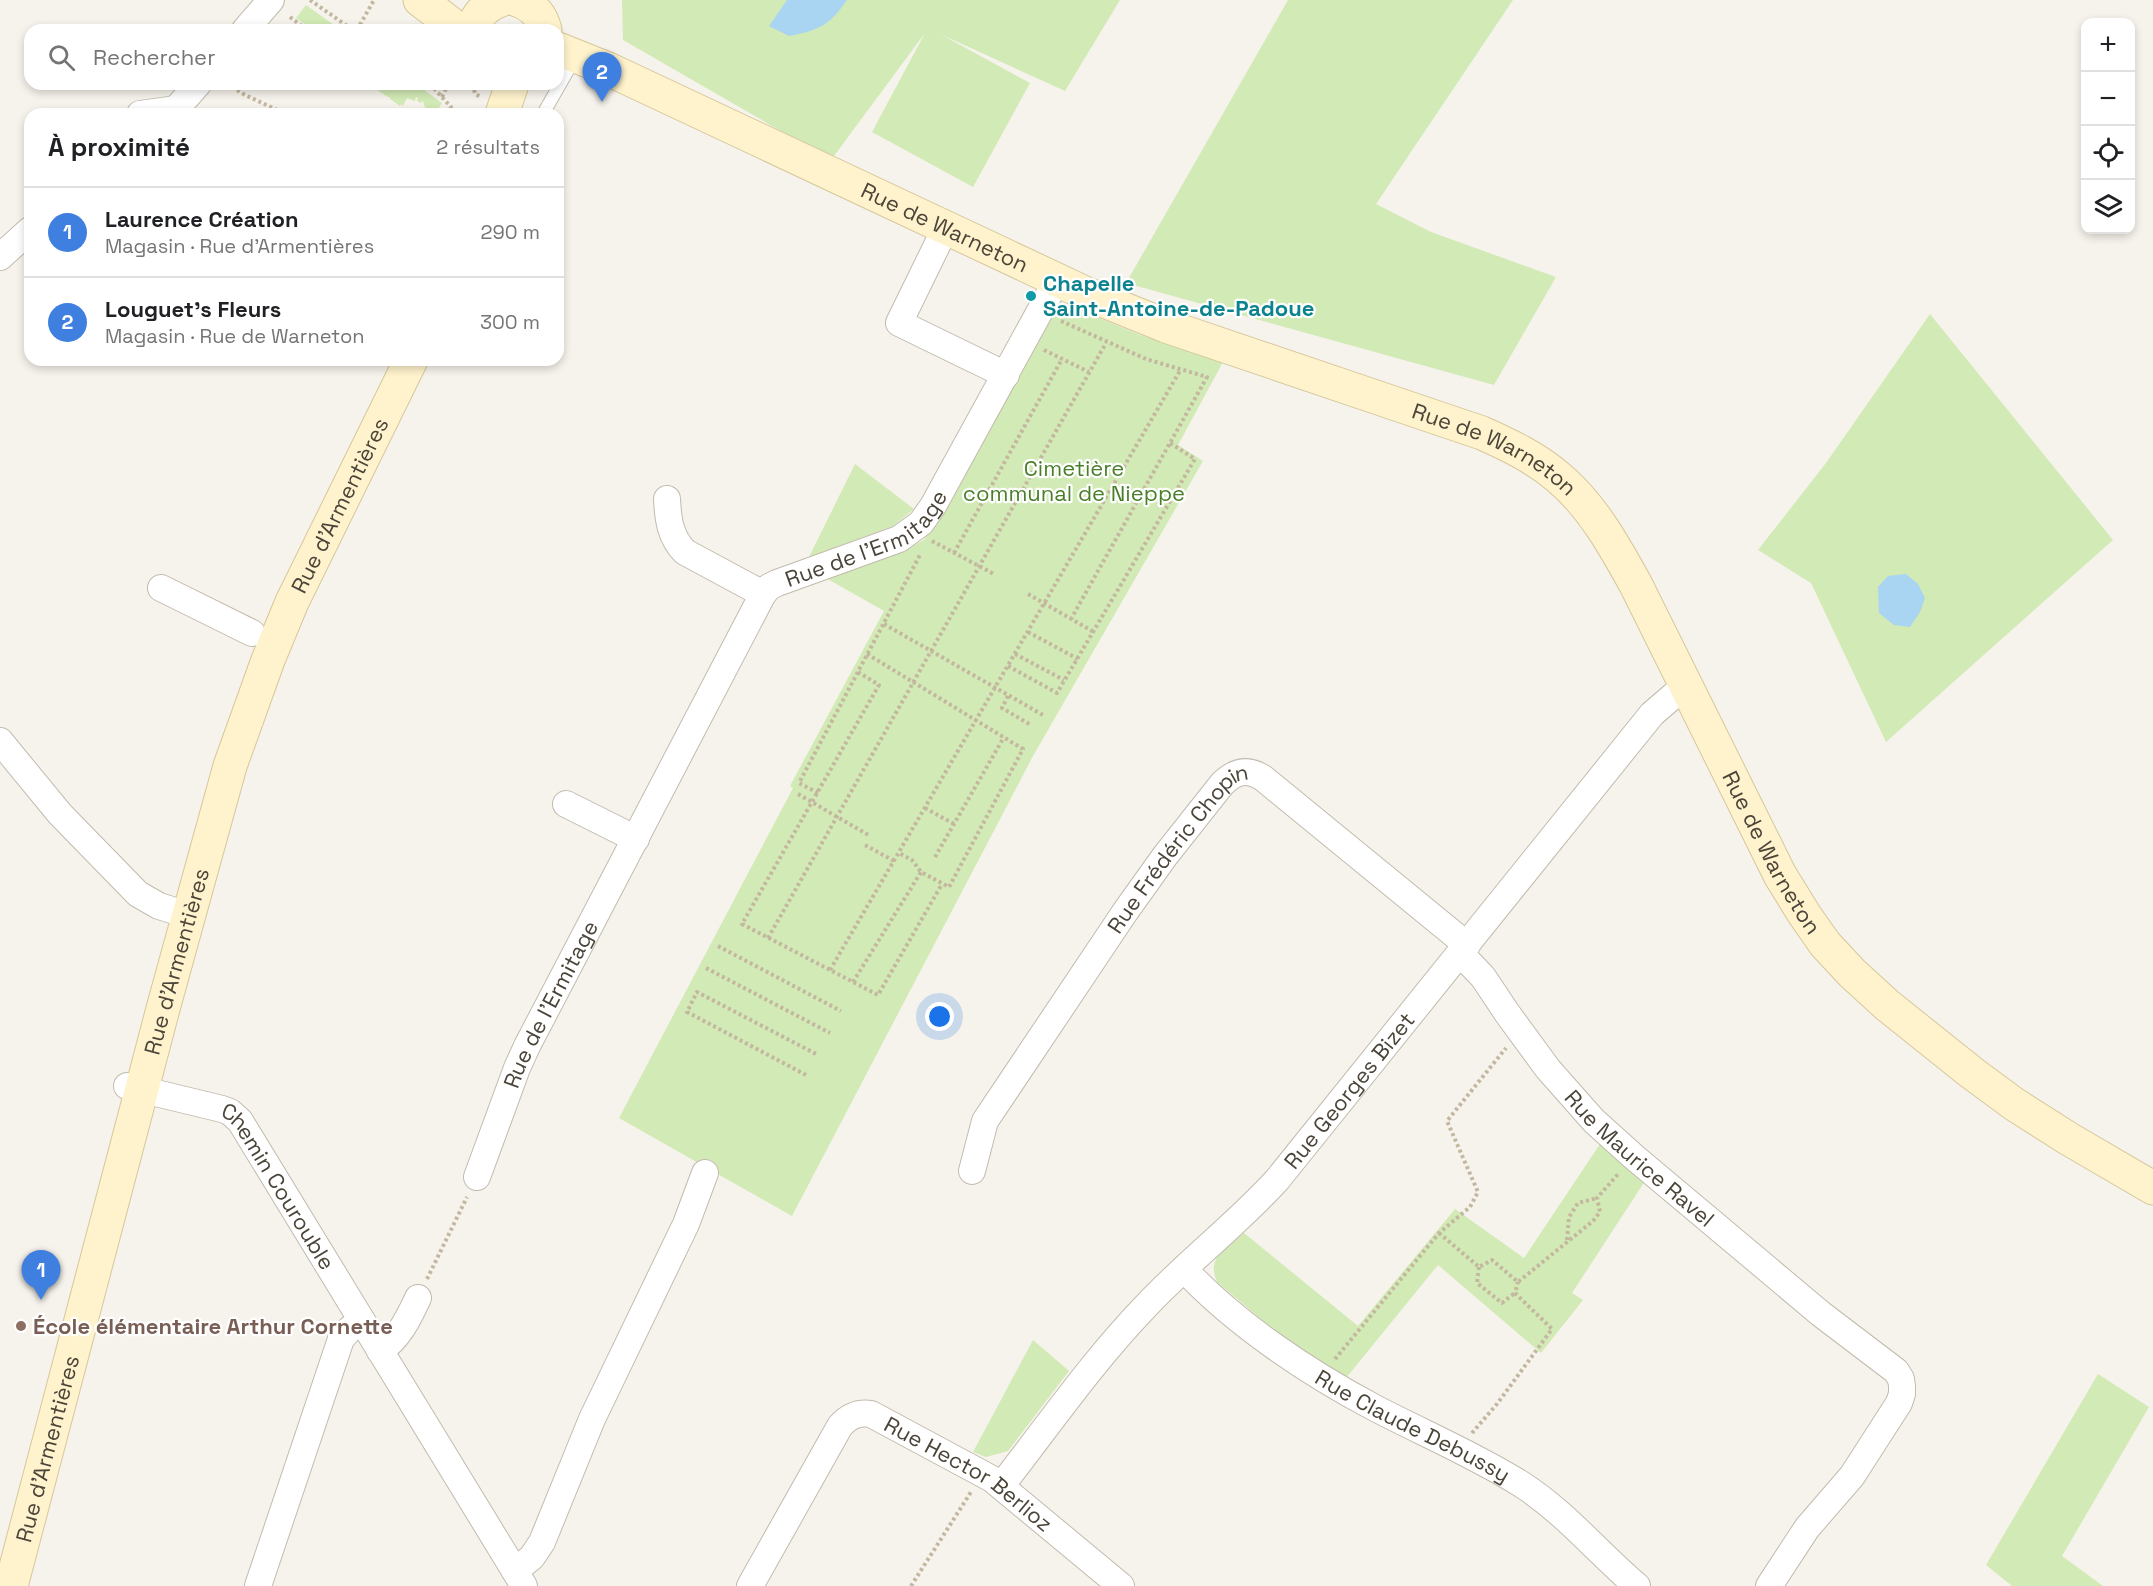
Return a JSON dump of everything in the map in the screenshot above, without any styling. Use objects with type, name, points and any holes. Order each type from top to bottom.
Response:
[{"type":"main road","points":[[420,0],[451,24]]},
{"type":"main road","points":[[457,0],[503,1],[531,7],[543,17]]},
{"type":"main road","points":[[475,24],[479,14],[503,1]]},
{"type":"main road","name":"Rue de Warneton","points":[[568,52],[1109,304],[1166,326],[1482,434],[1533,459],[1565,483],[1594,517],[1636,585],[1780,875],[1804,914],[1838,958],[1887,1005],[1987,1084],[2049,1127],[2153,1188]]},
{"type":"main road","points":[[483,108],[485,90]]},
{"type":"main road","points":[[504,108],[510,90]]},
{"type":"main road","name":"Rue d'Armentières","points":[[181,913],[204,796],[252,655],[278,594],[389,366]]},
{"type":"main road","name":"Rue d'Armentières","points":[[11,1586],[135,1087],[181,913],[230,766],[277,637],[408,366]]},
{"type":"main road","name":"Rue d'Armentières","points":[[0,1568],[135,1087]]},
{"type":"street","points":[[250,24],[270,0]]},
{"type":"street","points":[[182,108],[194,90]]},
{"type":"street","points":[[945,229],[899,323],[1006,375]]},
{"type":"street","points":[[0,257],[24,235]]},
{"type":"street","name":"Rue de l'Ermitage","points":[[477,1177],[521,1058],[763,594],[777,583],[888,544],[921,523],[933,506],[1057,280]]},
{"type":"street","name":"Rue de l'Ermitage","points":[[667,499],[670,529],[685,552],[763,594]]},
{"type":"street","points":[[161,588],[252,633]]},
{"type":"street","name":"Rue Georges Bizet","points":[[992,1480],[1146,1305],[1247,1212],[1277,1180],[1652,714],[1687,687]]},
{"type":"street","points":[[0,741],[60,814],[138,894],[154,904],[181,913]]},
{"type":"street","name":"Rue Frédéric Chopin","points":[[972,1171],[986,1121],[1018,1071],[1144,884],[1222,784],[1237,773],[1253,772],[1263,778],[1464,949]]},
{"type":"street","points":[[566,804],[636,839]]},
{"type":"street","name":"Rue Maurice Ravel","points":[[1464,949],[1519,1030],[1583,1110],[1634,1157],[1821,1314],[1896,1371],[1901,1378],[1902,1394],[1856,1470],[1807,1528],[1769,1586]]},
{"type":"street","name":"Chemin Courouble","points":[[135,1087],[222,1109],[236,1116],[520,1579]]},
{"type":"street","points":[[520,1579],[542,1542],[592,1419],[686,1224],[705,1173]]},
{"type":"street","name":"Rue Claude Debussy","points":[[1184,1269],[1212,1298],[1320,1376],[1532,1491],[1637,1586]]},
{"type":"street","points":[[380,1351],[402,1330],[418,1298]]},
{"type":"street","points":[[258,1586],[341,1339],[362,1321]]},
{"type":"street","name":"Rue Hector Berlioz","points":[[750,1586],[840,1426],[854,1415],[871,1414],[992,1480],[1121,1586]]},
{"type":"lane","points":[[545,108],[553,90]]},
{"type":"path","points":[[310,0],[346,24]]},
{"type":"path","points":[[359,24],[374,0]]},
{"type":"path","points":[[290,17],[299,24]]},
{"type":"path","points":[[237,90],[273,108]]},
{"type":"path","points":[[436,90],[451,108]]},
{"type":"path","points":[[442,97],[445,90]]},
{"type":"path","points":[[1056,318],[1146,359],[1207,377],[1071,619]]},
{"type":"path","points":[[768,938],[1107,343]]},
{"type":"path","points":[[1037,346],[1089,372]]},
{"type":"path","points":[[954,553],[1062,359]]},
{"type":"path","points":[[830,970],[1181,369]]},
{"type":"path","points":[[1008,666],[1057,693],[1195,459],[1170,443]]},
{"type":"path","points":[[929,539],[994,574]]},
{"type":"path","points":[[818,793],[799,783],[924,549]]},
{"type":"path","points":[[1028,594],[1094,632]]},
{"type":"path","points":[[884,624],[1043,716]]},
{"type":"path","points":[[1028,632],[1078,659]]},
{"type":"path","points":[[867,654],[1023,749],[948,887],[921,872],[912,860],[899,853]]},
{"type":"path","points":[[1015,654],[1064,680]]},
{"type":"path","points":[[858,672],[879,686],[742,924],[878,995],[942,884]]},
{"type":"path","points":[[1008,696],[1002,708],[1031,725]]},
{"type":"path","points":[[935,857],[1004,737]]},
{"type":"path","points":[[798,794],[870,836]]},
{"type":"path","points":[[925,808],[954,824]]},
{"type":"path","points":[[866,844],[894,861]]},
{"type":"path","points":[[853,982],[921,872]]},
{"type":"path","points":[[718,946],[842,1011]]},
{"type":"path","points":[[706,968],[830,1033]]},
{"type":"path","points":[[806,1076],[687,1012],[697,992],[818,1055]]},
{"type":"path","points":[[1320,1376],[1440,1233],[1470,1207],[1478,1192],[1447,1121],[1519,1030]]},
{"type":"path","points":[[1567,1240],[1569,1217],[1578,1203],[1597,1198],[1634,1157]]},
{"type":"path","points":[[418,1298],[477,1177]]},
{"type":"path","points":[[1479,1267],[1477,1283],[1502,1304],[1515,1293],[1518,1282],[1593,1221],[1600,1212],[1597,1198]]},
{"type":"path","points":[[1440,1233],[1479,1267]]},
{"type":"path","points":[[1479,1267],[1492,1260],[1518,1282]]},
{"type":"path","points":[[1457,1450],[1497,1404],[1552,1329],[1515,1293]]},
{"type":"path","points":[[910,1586],[992,1480]]},
{"type":"green space","points":[[622,0],[1120,0],[1065,91],[940,34],[1030,83],[973,187],[872,132],[925,33],[831,160],[623,40]]},
{"type":"green space","points":[[1288,0],[1513,0],[1376,204],[1431,232],[1556,277],[1494,385],[1126,283]]},
{"type":"green space","points":[[306,5],[333,24],[304,24],[296,18]]},
{"type":"green space","points":[[377,90],[424,90],[442,103],[439,108],[425,108],[423,101],[421,103],[417,101],[416,97],[415,101],[407,98],[403,106],[401,104],[400,106]]},
{"type":"green space","name":"Cimetière communal de Nieppe","points":[[1058,301],[1140,335],[1223,362],[1178,445],[1203,461],[1033,756],[792,1216],[619,1118],[793,788],[790,786],[884,611],[826,578],[894,555],[924,540]]},
{"type":"green space","points":[[1930,314],[2113,540],[1886,742],[1811,583],[1758,550],[1826,463]]},
{"type":"green space","points":[[855,464],[914,509],[893,526],[809,557]]},
{"type":"green space","points":[[1602,1141],[1645,1181],[1572,1293],[1583,1300],[1541,1353],[1438,1265],[1346,1378],[1275,1331],[1217,1282],[1214,1273],[1216,1259],[1244,1233],[1358,1326],[1455,1209],[1524,1258]]},
{"type":"green space","points":[[1033,1340],[1069,1371],[1008,1451],[986,1457],[973,1452]]},
{"type":"green space","points":[[2098,1374],[2149,1407],[2062,1556],[2103,1586],[2012,1586],[1986,1565]]},
{"type":"water","points":[[787,0],[847,0],[835,16],[822,26],[789,36],[769,26]]},
{"type":"water","points":[[1906,574],[1918,584],[1925,598],[1920,612],[1910,627],[1894,625],[1879,613],[1878,587],[1888,576]]},
{"type":"place","name":"Louguet's Fleurs","points":[[602,102]]},
{"type":"place","name":"Chapelle Saint-Antoine-de-Padoue","points":[[1031,296]]},
{"type":"place","name":"Laurence Création","points":[[41,1300]]},
{"type":"place","name":"École élémentaire Arthur Cornette","points":[[21,1326]]}]
